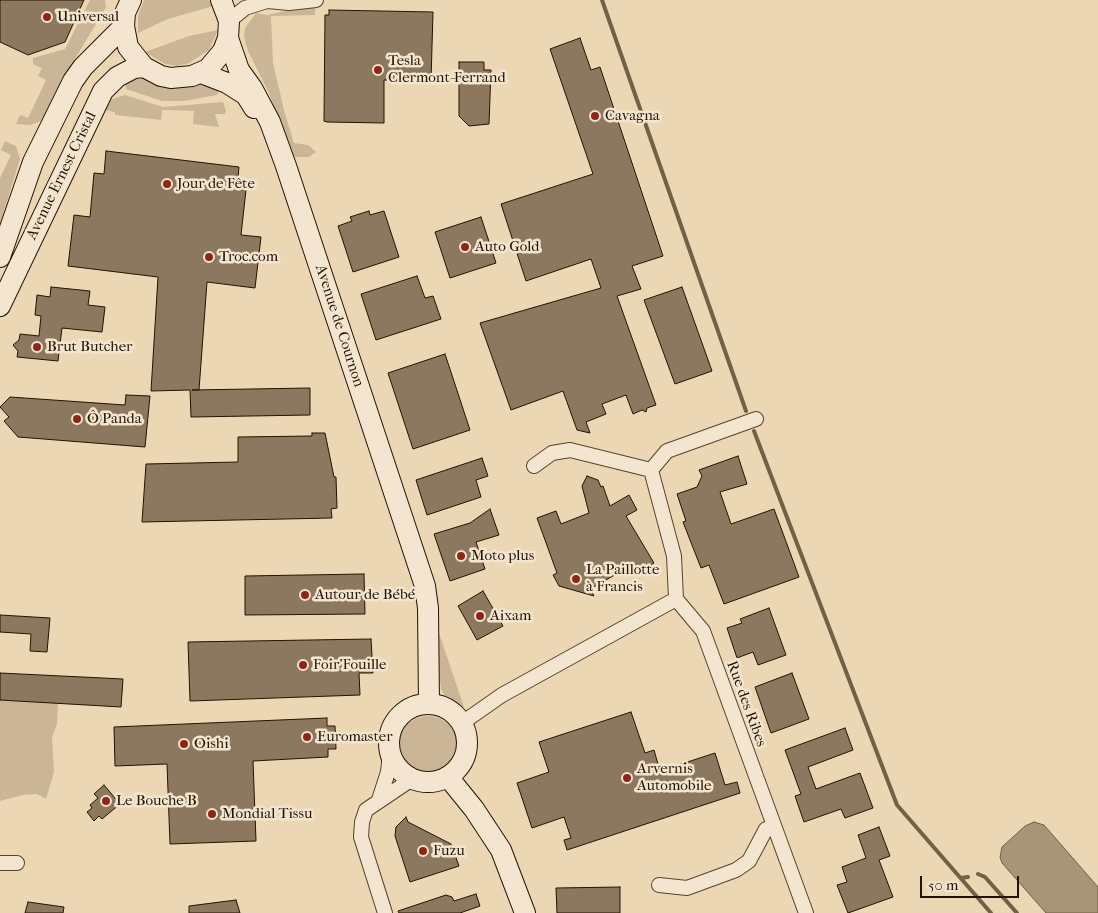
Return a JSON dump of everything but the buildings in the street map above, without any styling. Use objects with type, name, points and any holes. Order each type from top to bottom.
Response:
[{"type":"main road","points":[[131,0],[125,13],[124,26],[128,48],[144,67],[161,76],[183,78],[201,73],[216,62],[228,30]]},
{"type":"main road","name":"Avenue de Cournon","points":[[221,0],[239,70],[252,88],[270,122],[286,166],[425,586],[428,608],[429,704]]},
{"type":"main road","name":"Avenue Ernest Cristal","points":[[0,257],[33,162],[74,81],[83,67],[124,26]]},
{"type":"main road","name":"Avenue Ernest Cristal","points":[[0,306],[103,91],[117,77],[134,68],[144,67]]},
{"type":"main road","name":"Avenue de Cournon","points":[[201,73],[227,83],[246,96],[265,125],[427,622]]},
{"type":"main road","points":[[429,704],[447,710],[462,723],[467,737],[466,753],[460,767],[448,778],[430,783],[412,779],[398,769],[390,753],[390,735],[398,719],[411,708],[429,704]]},
{"type":"main road","points":[[448,778],[474,809],[501,850],[525,913]]},
{"type":"street","points":[[228,30],[245,8],[271,0],[289,3],[316,0]]},
{"type":"street","points":[[651,470],[667,450],[756,419]]},
{"type":"street","points":[[534,466],[552,453],[570,450],[651,470]]},
{"type":"street","points":[[462,723],[502,695],[676,599],[674,556],[651,470]]},
{"type":"street","name":"Rue des Ribes","points":[[676,599],[703,631],[806,913]]},
{"type":"street","points":[[379,800],[388,772],[390,753]]},
{"type":"street","points":[[385,913],[361,838],[362,822],[366,810],[412,779]]},
{"type":"street","points":[[659,885],[686,888],[736,870],[749,860],[766,830],[774,827]]},
{"type":"street","points":[[0,863],[17,863]]},
{"type":"shaded area","points":[[90,0],[105,0],[106,7],[63,79],[43,120],[31,125],[16,124],[20,115],[28,118],[46,80],[38,76],[42,68],[33,64],[33,58],[65,49]]},
{"type":"shaded area","points":[[144,0],[209,0],[214,6],[168,19],[138,33],[138,16]]},
{"type":"shaded area","points":[[312,5],[315,9],[315,15],[271,16],[273,63],[294,143],[308,145],[316,152],[309,157],[291,157],[269,93],[248,51],[244,37],[245,28],[256,13],[267,15]]},
{"type":"shaded area","points":[[218,30],[209,50],[189,63],[177,66],[165,64],[145,52],[189,36]]},
{"type":"shaded area","points":[[144,78],[221,86],[217,95],[184,101],[162,101],[126,89],[125,81]]},
{"type":"shaded area","points":[[125,95],[163,107],[223,102],[226,111],[225,114],[215,114],[219,127],[193,124],[194,111],[162,110],[161,120],[115,115],[115,112],[104,110],[109,100]]},
{"type":"shaded area","points":[[5,141],[16,146],[20,159],[0,224],[0,178],[11,155],[1,150]]},
{"type":"shaded area","points":[[437,627],[464,707],[449,704],[441,689],[434,628]]},
{"type":"shaded area","points":[[0,700],[58,703],[57,724],[52,737],[54,772],[46,799],[37,794],[23,795],[0,801]]},
{"type":"shaded area","points":[[428,716],[445,721],[453,729],[458,746],[453,763],[445,771],[428,776],[411,771],[403,763],[398,746],[403,729],[411,721]]},
{"type":"shaded area","points":[[1034,822],[1044,825],[1098,887],[1098,913],[1046,913],[1002,863],[1000,857],[1002,847],[1025,826]]},
{"type":"waterway","points":[[602,0],[746,411]]},
{"type":"waterway","points":[[754,431],[897,805],[991,913]]},
{"type":"waterway","points":[[978,874],[985,877],[1017,913]]},
{"type":"waterway","points":[[961,878],[968,877]]},
{"type":"place","name":"Universal","points":[[47,17]]},
{"type":"place","name":"Tesla Clermont-Ferrand","points":[[378,70]]},
{"type":"place","name":"Cavagna","points":[[595,116]]},
{"type":"place","name":"Jour de Fête","points":[[167,184]]},
{"type":"place","name":"Auto Gold","points":[[465,247]]},
{"type":"place","name":"Troc.com","points":[[209,257]]},
{"type":"place","name":"Brut Butcher","points":[[37,347]]},
{"type":"place","name":"Ô Panda","points":[[77,419]]},
{"type":"place","name":"Moto plus","points":[[461,556]]},
{"type":"place","name":"La Paillotte à Francis","points":[[576,579]]},
{"type":"place","name":"Autour de Bébé","points":[[305,595]]},
{"type":"place","name":"Aixam","points":[[480,616]]},
{"type":"place","name":"Foir'Fouille","points":[[303,665]]},
{"type":"place","name":"Euromaster","points":[[307,737]]},
{"type":"place","name":"Oishi","points":[[184,744]]},
{"type":"place","name":"Arvernis Automobile","points":[[627,778]]},
{"type":"place","name":"Le Bouche B","points":[[106,801]]},
{"type":"place","name":"Mondial Tissu","points":[[212,814]]},
{"type":"place","name":"Fuzu","points":[[423,851]]}]
